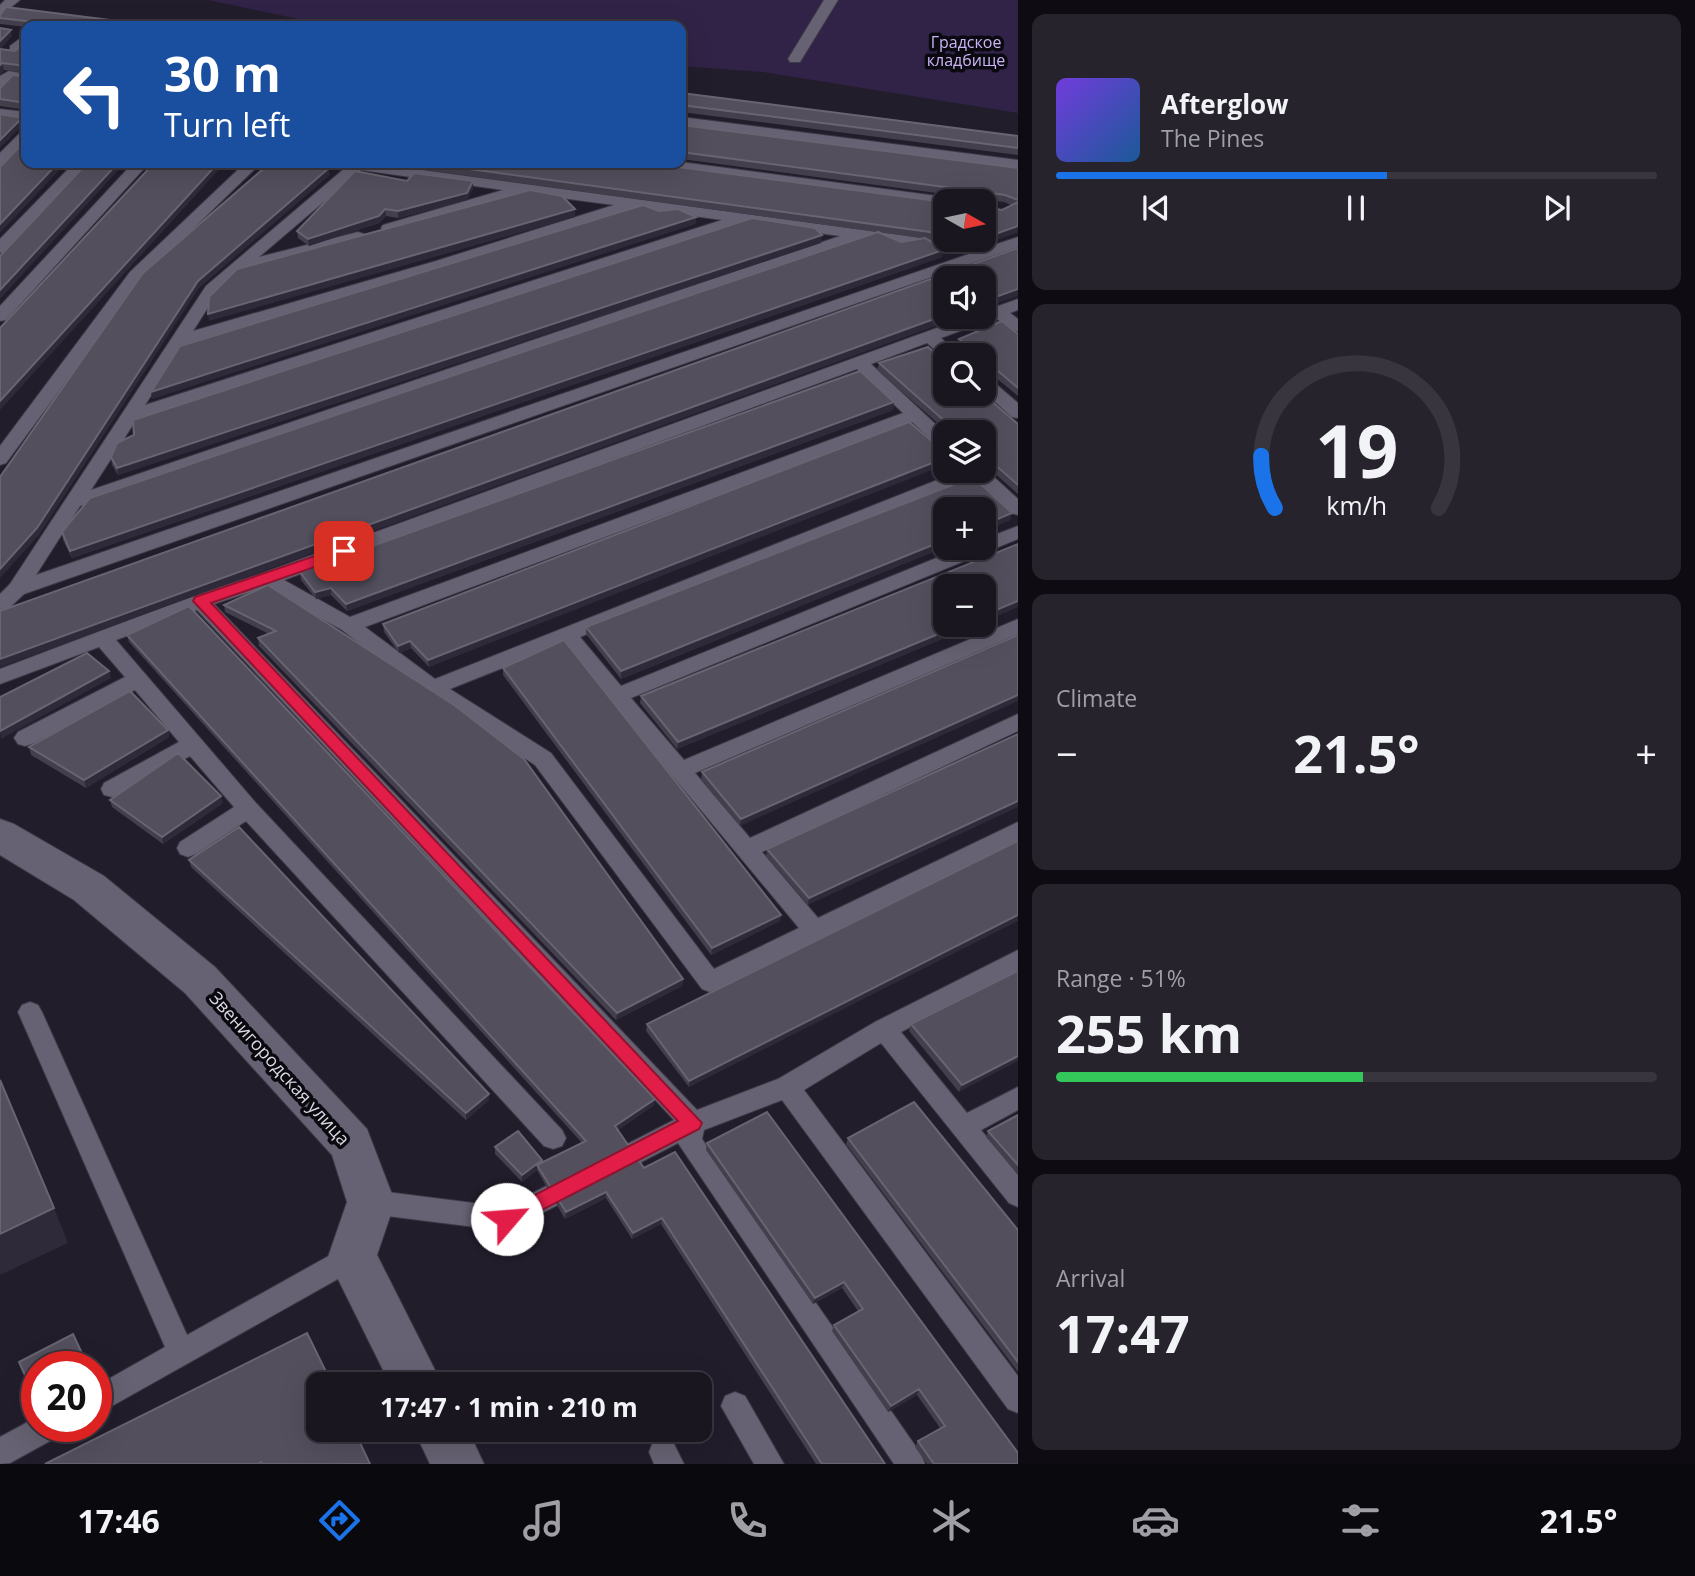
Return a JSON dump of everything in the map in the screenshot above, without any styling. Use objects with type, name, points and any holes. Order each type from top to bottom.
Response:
[{"type":"street","name":"Звенигородская улица","points":[[0,835],[89,888],[200,980],[351,1144],[371,1202]]},
{"type":"street","points":[[371,1202],[352,1257],[411,1372]]},
{"type":"street","points":[[446,1442],[458,1464]]},
{"type":"lane","points":[[0,12],[13,0]]},
{"type":"lane","points":[[795,59],[831,0]]},
{"type":"lane","points":[[15,49],[21,43]]},
{"type":"lane","points":[[0,83],[9,75],[21,77]]},
{"type":"lane","points":[[0,113],[21,115]]},
{"type":"lane","points":[[686,122],[1018,165]]},
{"type":"lane","points":[[0,161],[21,140]]},
{"type":"lane","points":[[686,167],[933,200]]},
{"type":"lane","points":[[0,248],[77,168]]},
{"type":"lane","points":[[0,316],[136,168]]},
{"type":"lane","points":[[0,458],[136,275],[248,168]]},
{"type":"lane","points":[[0,604],[17,589],[212,289],[355,168]]},
{"type":"lane","points":[[380,168],[933,244]]},
{"type":"lane","points":[[238,268],[394,227],[524,188]]},
{"type":"lane","points":[[180,340],[442,264],[635,203]]},
{"type":"lane","points":[[130,416],[742,218]]},
{"type":"lane","points":[[74,502],[862,234]]},
{"type":"lane","points":[[996,250],[1018,242]]},
{"type":"lane","points":[[17,589],[989,252]]},
{"type":"lane","points":[[0,677],[200,601],[267,579],[1018,304]]},
{"type":"lane","points":[[998,312],[1018,327]]},
{"type":"lane","points":[[930,337],[937,343]]},
{"type":"lane","points":[[859,362],[933,432]]},
{"type":"lane","points":[[996,394],[1018,413]]},
{"type":"lane","points":[[349,625],[914,415]]},
{"type":"lane","points":[[433,688],[946,483]]},
{"type":"lane","points":[[989,483],[1018,509]]},
{"type":"lane","points":[[996,541],[1018,532]]},
{"type":"lane","points":[[618,695],[949,560]]},
{"type":"lane","points":[[267,579],[349,625],[433,688],[543,760],[710,982],[1018,831]]},
{"type":"lane","points":[[200,601],[693,1123]]},
{"type":"lane","points":[[678,771],[1018,626]]},
{"type":"lane","points":[[565,633],[814,930]]},
{"type":"lane","points":[[103,638],[248,809],[553,1138]]},
{"type":"lane","points":[[25,738],[137,680]]},
{"type":"lane","points":[[745,850],[1018,722]]},
{"type":"lane","points":[[112,789],[194,744]]},
{"type":"lane","points":[[188,848],[248,809]]},
{"type":"lane","points":[[371,1202],[507,1219],[693,1123],[787,1087],[884,1029],[1018,960]]},
{"type":"lane","points":[[30,1012],[182,1354]]},
{"type":"lane","points":[[884,1029],[1018,1195]]},
{"type":"lane","points":[[787,1087],[1018,1399]]},
{"type":"lane","points":[[963,1127],[1018,1098]]},
{"type":"lane","points":[[693,1123],[689,1142],[911,1464]]},
{"type":"lane","points":[[112,1392],[352,1257]]},
{"type":"lane","points":[[735,1406],[770,1464]]},
{"type":"lane","points":[[0,1453],[21,1441]]},
{"type":"green space","name":"Градское кладбище","points":[[208,0],[1018,0],[1018,113],[763,72],[686,66],[686,21],[308,21]]},
{"type":"building","points":[[6,7],[118,21],[26,21],[0,18]]},
{"type":"building","points":[[0,28],[11,30],[0,41]]},
{"type":"building","points":[[21,46],[21,65],[0,65],[0,49],[15,51]]},
{"type":"building","points":[[13,75],[21,76],[21,102],[0,99],[0,88]]},
{"type":"building","points":[[686,94],[1018,136],[1018,148],[686,106]]},
{"type":"building","points":[[0,114],[21,118],[21,119],[0,140]]},
{"type":"building","points":[[686,126],[1018,168],[1018,200],[996,194],[996,189],[960,189],[686,153]]},
{"type":"building","points":[[21,145],[21,168],[53,168],[0,224],[0,167]]},
{"type":"building","points":[[82,168],[113,168],[0,290],[0,256]]},
{"type":"building","points":[[149,168],[213,168],[0,401],[0,328]]},
{"type":"building","points":[[264,168],[329,168],[198,281],[37,528],[0,569],[0,477],[143,273]]},
{"type":"building","points":[[462,168],[686,168],[933,200],[933,232]]},
{"type":"building","points":[[355,171],[407,181],[414,173],[473,181],[467,193],[398,211],[385,209],[379,216],[308,239],[297,231]]},
{"type":"building","points":[[530,190],[562,196],[575,209],[208,314],[209,297],[237,269]]},
{"type":"building","points":[[1018,202],[1018,226],[996,234],[996,209],[1002,210]]},
{"type":"building","points":[[643,205],[659,211],[678,209],[696,217],[151,392],[180,346]]},
{"type":"building","points":[[752,218],[815,228],[822,235],[117,468],[111,457],[117,443],[134,435],[133,420]]},
{"type":"building","points":[[878,232],[901,242],[925,238],[933,243],[933,252],[937,252],[70,551],[62,532],[90,498]]},
{"type":"building","points":[[1018,248],[1018,289],[996,297],[996,266],[968,266]]},
{"type":"building","points":[[933,278],[933,319],[0,659],[0,611]]},
{"type":"building","points":[[1002,321],[1018,334],[1018,388],[996,369],[996,343],[964,343],[959,339],[983,329],[996,329],[996,324]]},
{"type":"building","points":[[928,347],[933,351],[933,406],[996,405],[1018,424],[1018,485],[996,466],[996,420],[943,420],[879,363]]},
{"type":"building","points":[[860,371],[894,402],[346,604],[331,588],[315,592],[300,572]]},
{"type":"building","points":[[909,422],[933,442],[933,463],[428,660],[410,641],[398,646],[383,624]]},
{"type":"building","points":[[958,483],[980,483],[995,497],[933,497],[933,545],[621,671],[586,627]]},
{"type":"building","points":[[996,498],[1012,513],[996,520]]},
{"type":"building","points":[[1018,544],[1018,601],[996,610],[996,574],[944,574],[978,560],[996,560],[996,553]]},
{"type":"building","points":[[933,578],[933,636],[678,742],[641,696]]},
{"type":"building","points":[[268,585],[454,705],[524,759],[683,979],[617,1013],[258,638],[276,631],[224,605]]},
{"type":"building","points":[[189,606],[655,1099],[615,1126],[644,1168],[675,1152],[885,1464],[822,1464],[662,1218],[633,1233],[606,1192],[566,1212],[537,1165],[586,1141],[127,635]]},
{"type":"building","points":[[1018,635],[1018,695],[741,819],[702,772]]},
{"type":"building","points":[[564,640],[781,915],[712,948],[503,668]]},
{"type":"building","points":[[87,653],[109,671],[0,731],[0,697]]},
{"type":"building","points":[[130,691],[168,730],[84,780],[29,747]]},
{"type":"building","points":[[1018,734],[1018,801],[809,898],[767,849]]},
{"type":"building","points":[[178,753],[221,796],[162,837],[110,800]]},
{"type":"building","points":[[239,827],[489,1094],[466,1113],[189,860]]},
{"type":"building","points":[[1018,841],[1018,915],[689,1081],[647,1024]]},
{"type":"building","points":[[1018,971],[1018,1056],[962,1085],[911,1024]]},
{"type":"building","points":[[0,1080],[54,1208],[0,1234]]},
{"type":"building","points":[[914,1102],[1018,1230],[1018,1362],[848,1138]]},
{"type":"building","points":[[767,1112],[1018,1453],[1018,1464],[934,1464],[918,1441],[945,1426],[919,1389],[891,1406],[834,1325],[863,1309],[844,1282],[815,1298],[707,1143]]},
{"type":"building","points":[[1018,1115],[1018,1165],[988,1131]]},
{"type":"building","points":[[518,1131],[542,1160],[522,1175],[495,1147]]},
{"type":"building","points":[[307,1333],[326,1372],[306,1372],[306,1442],[360,1442],[370,1464],[45,1464],[89,1442],[112,1442],[112,1430]]},
{"type":"building","points":[[73,1334],[81,1351],[40,1351]]},
{"type":"route","points":[[344,551],[200,601],[693,1123],[507,1219]]}]
